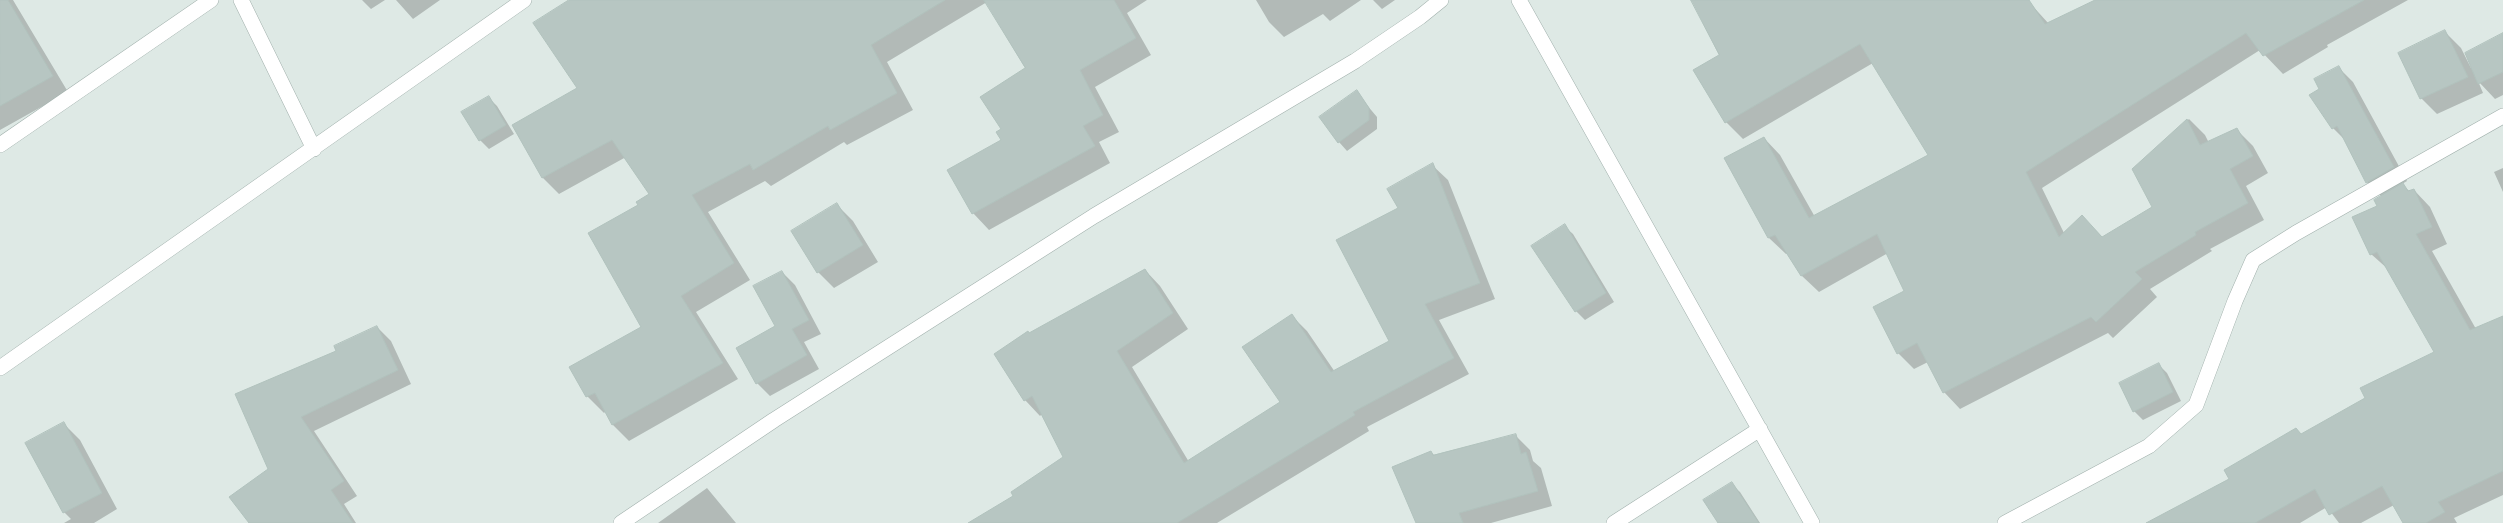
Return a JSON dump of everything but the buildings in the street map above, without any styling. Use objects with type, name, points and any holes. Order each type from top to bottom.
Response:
[{"type":"street","points":[[0,145],[211,0]]},
{"type":"street","points":[[241,0],[314,149]]},
{"type":"street","points":[[0,368],[524,0]]},
{"type":"street","points":[[621,523],[774,420],[1094,216],[1355,61],[1420,17],[1441,0]]},
{"type":"street","points":[[1519,0],[1812,523]]},
{"type":"street","points":[[2005,523],[2148,446],[2196,405],[2235,301],[2254,260],[2296,233],[2503,116]]},
{"type":"street","points":[[1614,523],[1760,428]]}]
